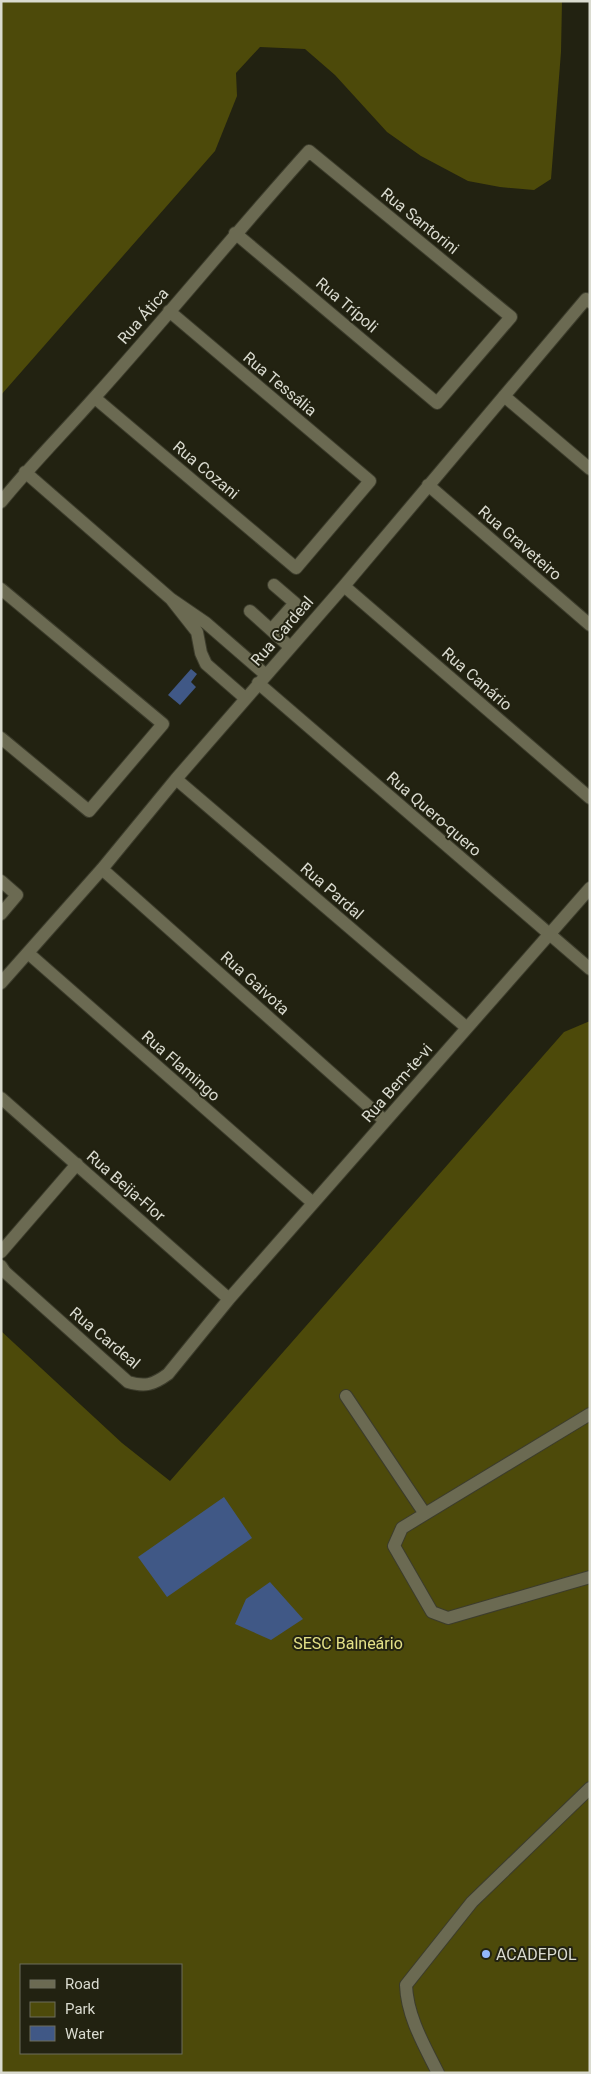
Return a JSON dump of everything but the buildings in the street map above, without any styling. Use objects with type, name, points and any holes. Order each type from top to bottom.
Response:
[{"type":"street","name":"Rua Ática","points":[[1,502],[26,472],[95,398],[309,151]]},
{"type":"street","name":"Rua Santorini","points":[[309,151],[511,317],[437,403]]},
{"type":"street","name":"Rua Trípoli","points":[[236,233],[437,403]]},
{"type":"street","name":"Rua Cardeal","points":[[1,983],[102,869],[176,779],[344,586],[504,396],[588,301]]},
{"type":"street","name":"Rua Tessália","points":[[169,311],[370,481],[296,568]]},
{"type":"street","points":[[504,396],[590,469]]},
{"type":"street","name":"Rua Cozani","points":[[95,398],[296,568]]},
{"type":"street","points":[[26,472],[171,599],[210,626],[228,651],[259,683]]},
{"type":"street","name":"Rua Graveteiro","points":[[428,485],[590,625]]},
{"type":"street","points":[[271,630],[295,603],[274,585]]},
{"type":"street","name":"Rua Canário","points":[[344,586],[590,798]]},
{"type":"street","points":[[1,589],[162,724],[88,811],[1,738]]},
{"type":"street","points":[[171,599],[197,632],[200,648],[208,666],[259,683]]},
{"type":"street","points":[[250,611],[290,647]]},
{"type":"street","name":"Rua Quero-quero","points":[[259,683],[590,969]]},
{"type":"street","name":"Rua Pardal","points":[[176,779],[467,1028]]},
{"type":"street","name":"Rua Gaivota","points":[[102,869],[386,1122]]},
{"type":"street","points":[[1,881],[17,895],[1,914]]},
{"type":"street","name":"Rua Bem-te-vi","points":[[229,1299],[590,888]]},
{"type":"street","name":"Rua Flamingo","points":[[28,953],[313,1203]]},
{"type":"street","name":"Rua Beija-Flor","points":[[1,1098],[229,1299]]},
{"type":"street","points":[[1,1252],[76,1164]]},
{"type":"street","name":"Rua Cardeal","points":[[1,1266],[5,1272],[128,1382],[143,1386],[156,1384],[168,1374],[229,1299]]},
{"type":"street","points":[[346,1396],[425,1514]]},
{"type":"street","points":[[590,1414],[402,1528],[394,1546],[432,1612],[448,1618],[590,1577]]},
{"type":"street","points":[[438,2073],[422,2042],[406,2003],[406,1985],[472,1902],[590,1788]]},
{"type":"green space","points":[[1,1],[562,1],[561,52],[551,179],[534,190],[500,187],[468,181],[421,156],[387,132],[335,75],[305,49],[260,47],[236,73],[237,96],[215,151],[1,395]]},
{"type":"green space","name":"SESC Balneário","points":[[590,1021],[590,2073],[1,2073],[1,1331],[122,1443],[170,1481],[564,1032]]},
{"type":"water","points":[[191,669],[197,674],[191,682],[196,687],[180,705],[168,695]]},
{"type":"water","points":[[224,1497],[252,1538],[167,1597],[138,1557]]},
{"type":"water","points":[[270,1582],[303,1619],[271,1640],[235,1624],[246,1599]]},
{"type":"place","name":"ACADEPOL","points":[[486,1954]]}]
